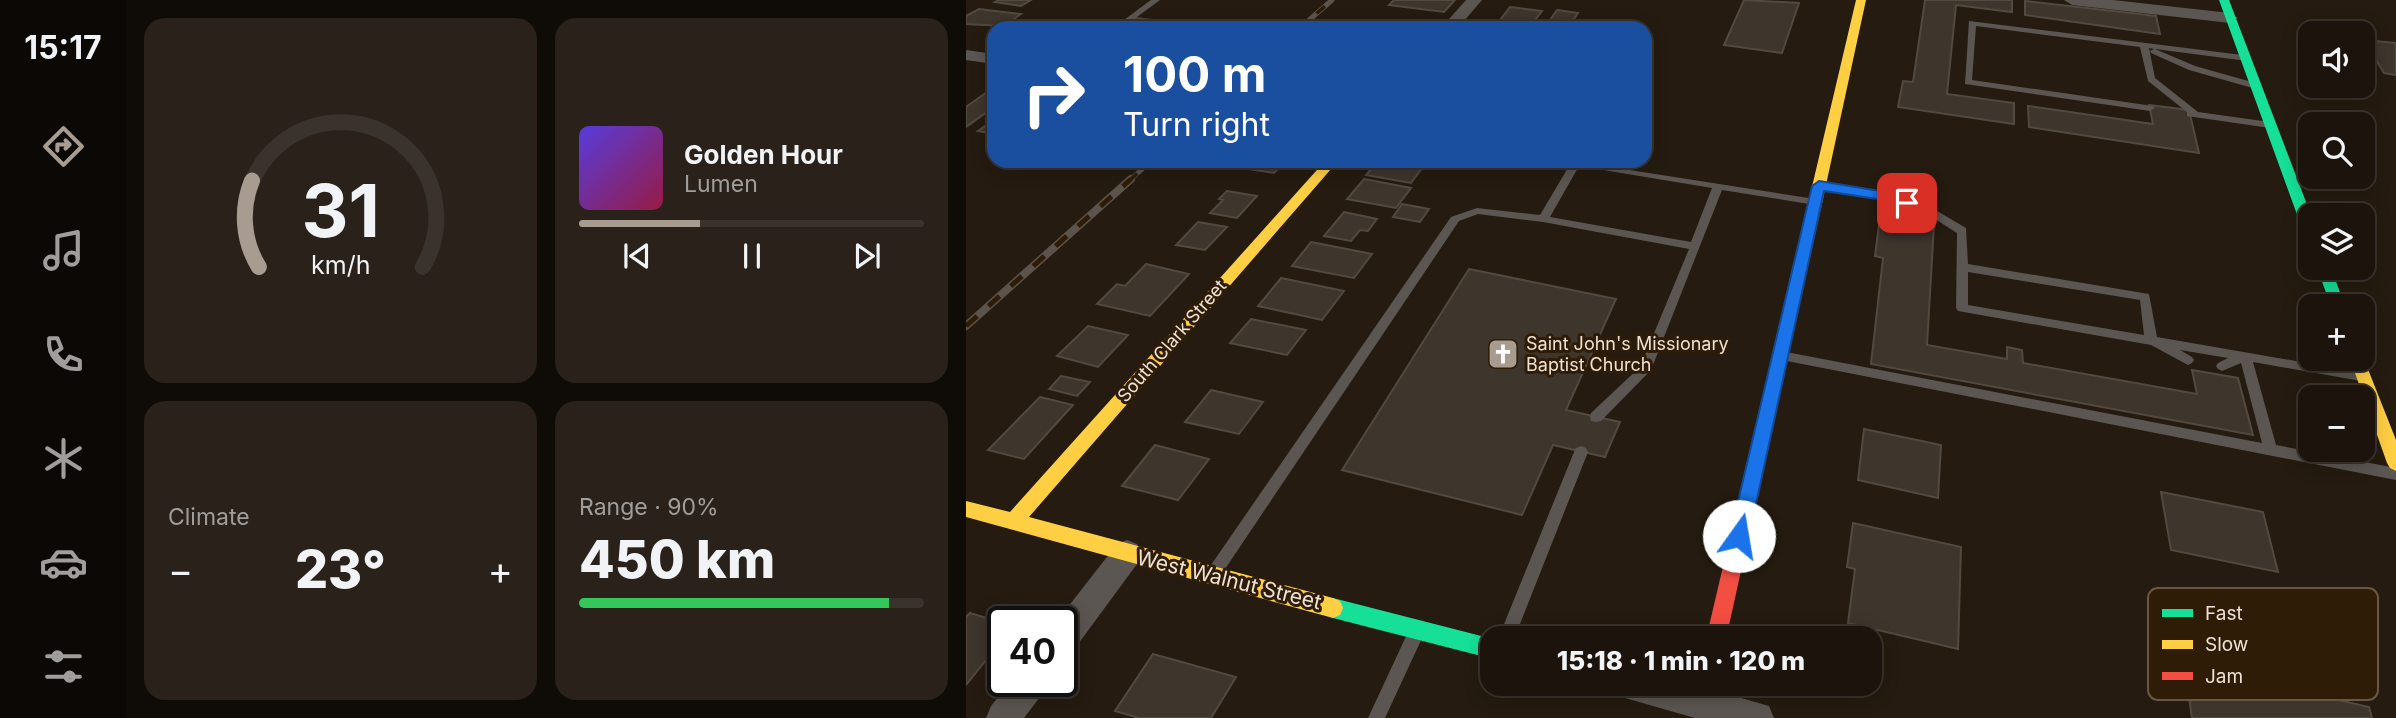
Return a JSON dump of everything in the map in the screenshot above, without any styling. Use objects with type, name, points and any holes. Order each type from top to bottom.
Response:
[{"type":"street","points":[[1455,21],[1474,0]]},
{"type":"street","points":[[1719,626],[1861,0]]},
{"type":"street","points":[[2072,0],[2230,18]]},
{"type":"street","points":[[2224,0],[2299,203]]},
{"type":"street","points":[[966,54],[987,58]]},
{"type":"street","name":"South Clark Street","points":[[1013,522],[1326,168]]},
{"type":"street","points":[[2363,371],[2396,463]]},
{"type":"street","name":"West Walnut Street","points":[[966,509],[1480,646]]},
{"type":"street","points":[[1078,619],[1128,554]]},
{"type":"street","points":[[1680,696],[1756,718]]},
{"type":"street","points":[[1003,718],[1019,697]]},
{"type":"lane","points":[[1126,21],[1156,0]]},
{"type":"lane","points":[[2150,108],[1968,82],[1972,23],[2247,58]]},
{"type":"lane","points":[[2144,46],[2192,68],[2256,86]]},
{"type":"lane","points":[[2144,46],[2151,79],[2192,114],[2270,125]]},
{"type":"lane","points":[[1543,219],[1573,168]]},
{"type":"lane","points":[[1607,168],[1718,186],[1817,194],[1886,196],[1928,209],[1962,230],[1962,308],[2365,377]]},
{"type":"lane","points":[[1596,417],[1645,370],[1718,186]]},
{"type":"lane","points":[[1213,575],[1455,219],[1477,211],[1543,219],[1695,246]]},
{"type":"lane","points":[[1963,268],[2145,297],[2151,340]]},
{"type":"lane","points":[[2151,340],[2188,360]]},
{"type":"lane","points":[[1780,356],[2396,474]]},
{"type":"lane","points":[[2245,356],[2270,449]]},
{"type":"lane","points":[[2222,366],[2245,356]]},
{"type":"lane","points":[[1511,626],[1581,452]]},
{"type":"lane","points":[[1376,718],[1418,629]]},
{"type":"building","points":[[1031,0],[1021,6],[995,2]]},
{"type":"building","points":[[1394,0],[1455,0],[1444,12],[1389,5]]},
{"type":"building","points":[[1744,0],[1799,3],[1782,53],[1724,45]]},
{"type":"building","points":[[1925,0],[2012,0],[2012,12],[1956,5],[1947,94],[2014,103],[2014,124],[1898,107],[1903,81],[1913,82]]},
{"type":"building","points":[[2025,1],[2156,16],[2160,34],[2025,15]]},
{"type":"building","points":[[1510,7],[1542,11],[1534,21],[1500,20]]},
{"type":"building","points":[[979,9],[1021,14],[1011,21],[987,21],[987,25],[966,24],[966,16]]},
{"type":"building","points":[[1557,10],[1578,13],[1573,21],[1550,20]]},
{"type":"building","points":[[1136,18],[1160,21],[1132,21]]},
{"type":"building","points":[[2375,41],[2396,43],[2396,75],[2384,73],[2375,58]]},
{"type":"building","points":[[987,92],[987,112],[966,127],[966,107]]},
{"type":"building","points":[[2149,105],[2189,110],[2199,153],[2029,127],[2028,106],[2153,124]]},
{"type":"building","points":[[987,125],[987,133],[978,131]]},
{"type":"building","points":[[1243,168],[1279,168],[1274,173]]},
{"type":"building","points":[[1372,168],[1422,168],[1411,183],[1366,175]]},
{"type":"building","points":[[1364,179],[1411,188],[1396,208],[1347,199]]},
{"type":"building","points":[[1227,191],[1257,196],[1237,218],[1210,213],[1223,200],[1219,199]]},
{"type":"building","points":[[1402,204],[1429,209],[1420,222],[1393,217]]},
{"type":"building","points":[[1344,212],[1377,219],[1368,231],[1360,230],[1351,241],[1324,236]]},
{"type":"building","points":[[1880,217],[1934,225],[1927,345],[2007,359],[2007,347],[2022,350],[2023,363],[2197,394],[2192,370],[2238,378],[2253,435],[1871,364],[1883,258],[1875,256]]},
{"type":"building","points":[[1198,222],[1227,227],[1205,250],[1176,245]]},
{"type":"building","points":[[1311,242],[1372,254],[1354,278],[1292,266]]},
{"type":"building","points":[[1146,264],[1189,274],[1150,316],[1097,304],[1117,284],[1125,286]]},
{"type":"building","name":"Saint John's Missionary Baptist Church","points":[[1469,269],[1616,299],[1566,410],[1620,422],[1605,457],[1553,445],[1522,515],[1342,470]]},
{"type":"building","points":[[1281,278],[1344,291],[1322,320],[1258,306]]},
{"type":"building","points":[[1251,319],[1306,330],[1287,355],[1230,343]]},
{"type":"building","points":[[1088,326],[1128,335],[1098,367],[1057,356]]},
{"type":"building","points":[[1061,376],[1090,382],[1077,396],[1049,389]]},
{"type":"building","points":[[1211,390],[1263,402],[1239,434],[1185,422]]},
{"type":"building","points":[[1040,397],[1073,405],[1024,459],[988,450]]},
{"type":"building","points":[[1864,429],[1941,445],[1938,498],[1858,480]]},
{"type":"building","points":[[1155,445],[1209,459],[1178,500],[1122,486]]},
{"type":"building","points":[[2161,492],[2263,512],[2278,572],[2171,550]]},
{"type":"building","points":[[1853,523],[1961,547],[1958,649],[1882,631],[1882,626],[1848,623],[1855,569],[1847,567]]},
{"type":"building","points":[[970,613],[987,618],[987,659],[966,685],[966,617]]},
{"type":"building","points":[[1153,654],[1236,677],[1211,718],[1139,718],[1115,711]]},
{"type":"building","points":[[2189,700],[2339,700],[2369,707],[2372,718],[2192,718]]},
{"type":"railway","points":[[1308,21],[1332,0]]},
{"type":"railway","points":[[1129,181],[1143,168]]},
{"type":"railway","points":[[966,326],[1131,179]]},
{"type":"traffic: fast","points":[[2224,0],[2300,203]]},
{"type":"traffic: fast","points":[[2328,280],[2334,294]]},
{"type":"traffic: fast","points":[[1333,608],[1480,646]]},
{"type":"traffic: slow","points":[[1814,208],[1861,0]]},
{"type":"traffic: slow","points":[[1013,522],[1326,168]]},
{"type":"traffic: slow","points":[[2362,371],[2396,463]]},
{"type":"traffic: slow","points":[[966,509],[1333,608]]},
{"type":"traffic: jam","points":[[1719,626],[1814,208]]},
{"type":"place","name":"Saint John's Missionary Baptist Church","points":[[1503,354]]},
{"type":"route","points":[[1739,536],[1819,186],[1886,196],[1907,203]]}]
